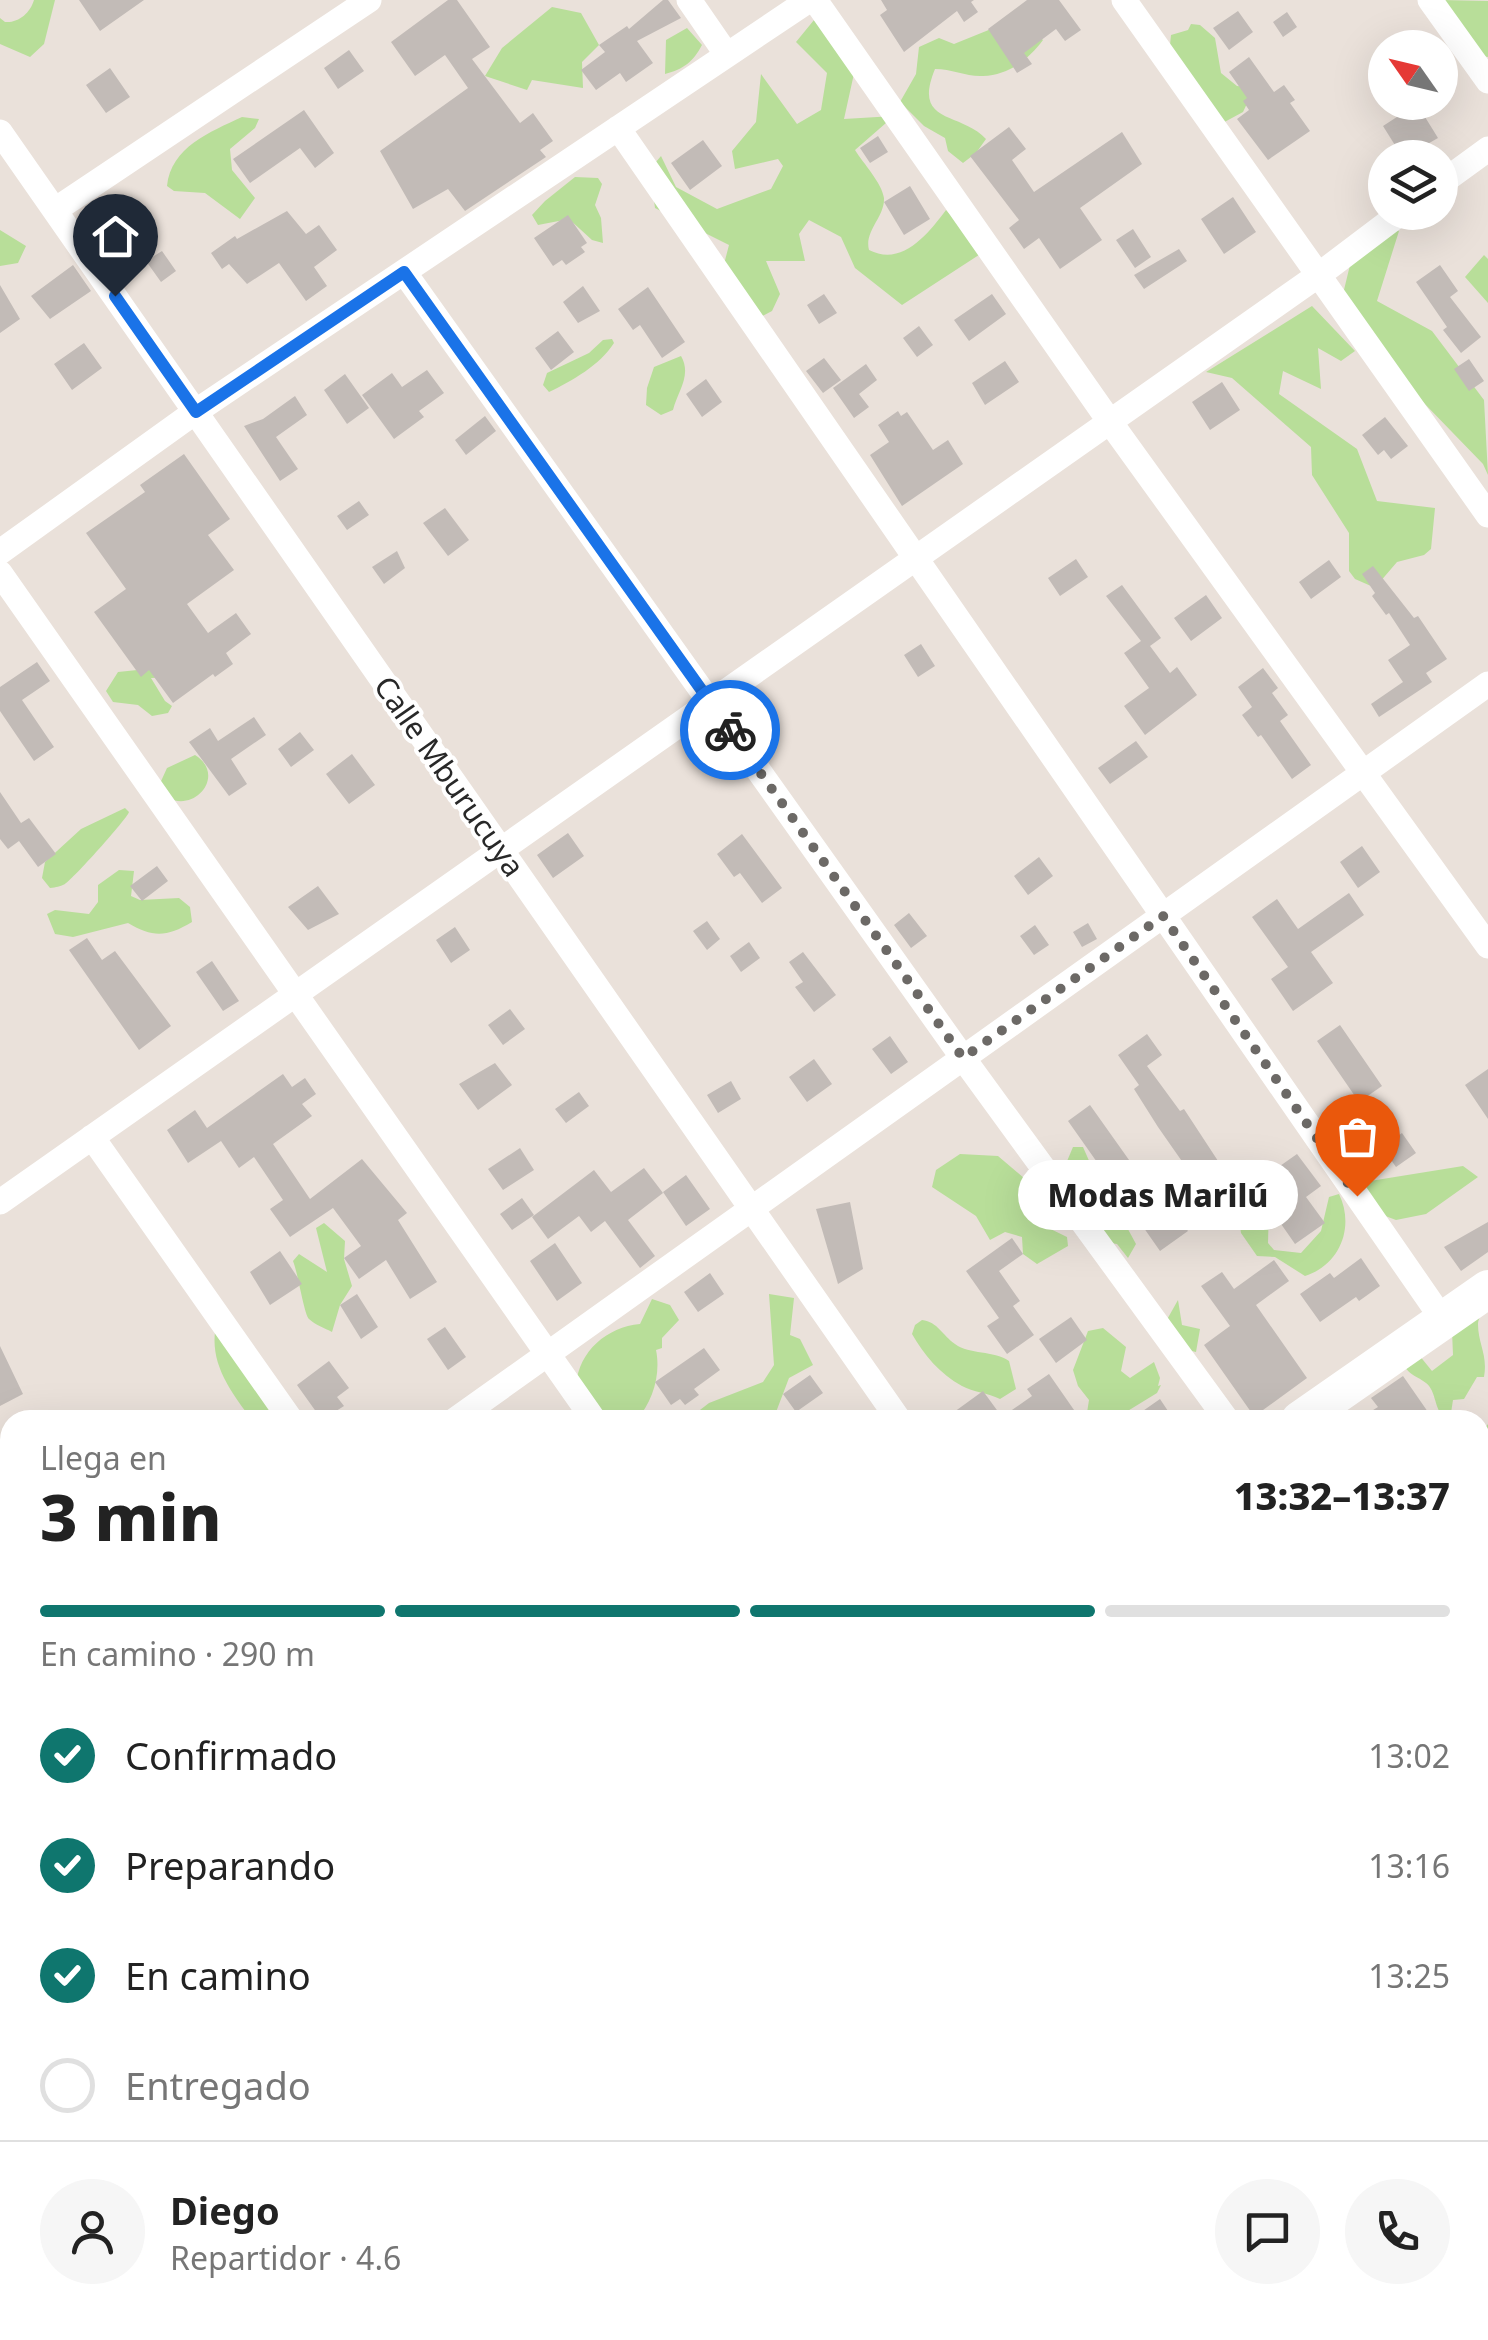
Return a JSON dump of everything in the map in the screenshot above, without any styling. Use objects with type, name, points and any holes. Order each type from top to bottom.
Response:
[{"type":"street","points":[[55,210],[370,0]]},
{"type":"street","points":[[689,0],[727,54]]},
{"type":"street","points":[[0,552],[196,412],[812,0],[1488,946]]},
{"type":"street","points":[[1124,0],[1488,515]]},
{"type":"street","points":[[1430,0],[1488,81]]},
{"type":"street","points":[[618,128],[1443,1320]]},
{"type":"street","name":"Calle Mburucuya","points":[[0,132],[892,1410]]},
{"type":"street","points":[[1458,170],[1488,148]]},
{"type":"street","points":[[0,1202],[1378,230]]},
{"type":"street","points":[[404,272],[963,1058],[1220,1410]]},
{"type":"street","points":[[0,574],[587,1410]]},
{"type":"street","points":[[469,1410],[1488,684]]},
{"type":"street","points":[[92,1137],[284,1410]]},
{"type":"street","points":[[1314,1410],[1488,1288]]},
{"type":"green space","points":[[34,0],[55,0],[44,44],[30,57],[0,44],[0,18],[5,22],[19,19]]},
{"type":"green space","points":[[1441,0],[1488,1],[1488,57],[1458,52],[1458,30],[1449,30]]},
{"type":"green space","points":[[552,7],[581,13],[599,45],[582,62],[583,88],[532,80],[527,90],[485,76],[502,48]]},
{"type":"green space","points":[[814,20],[855,69],[844,119],[894,116],[855,150],[884,198],[869,237],[869,250],[881,254],[903,251],[922,238],[946,210],[985,251],[902,305],[855,268],[841,237],[809,220],[799,234],[805,261],[766,261],[780,294],[772,311],[745,325],[717,291],[729,245],[655,208],[650,169],[661,156],[676,187],[717,209],[771,189],[783,166],[778,159],[735,169],[732,151],[756,122],[761,74],[797,124],[821,110],[827,73],[796,42]]},
{"type":"green space","points":[[1191,24],[1200,25],[1215,38],[1221,73],[1237,86],[1246,87],[1251,95],[1243,112],[1219,125],[1170,45],[1171,35],[1188,30]]},
{"type":"green space","points":[[1001,25],[1026,25],[1043,40],[1025,59],[1001,73],[977,76],[935,69],[930,87],[934,108],[986,139],[963,163],[948,151],[945,138],[924,126],[900,102],[916,74],[919,47],[939,38],[954,44]]},
{"type":"green space","points":[[687,28],[702,45],[687,64],[665,74],[666,40]]},
{"type":"green space","points":[[242,117],[259,119],[255,128],[230,149],[232,170],[255,198],[240,219],[205,193],[174,191],[167,186],[170,172],[184,151],[205,135]]},
{"type":"green space","points":[[575,177],[598,178],[602,184],[595,205],[601,218],[603,243],[592,240],[569,219],[538,225],[532,215]]},
{"type":"green space","points":[[0,230],[26,246],[18,263],[0,266]]},
{"type":"green space","points":[[1388,230],[1399,231],[1377,301],[1432,331],[1484,400],[1488,475],[1483,464],[1391,369],[1343,294],[1350,265]]},
{"type":"green space","points":[[1484,255],[1488,259],[1488,303],[1465,277]]},
{"type":"green space","points":[[1312,306],[1355,351],[1341,361],[1318,348],[1321,389],[1283,371],[1279,394],[1357,449],[1377,501],[1435,508],[1431,549],[1424,555],[1397,562],[1379,583],[1371,586],[1355,579],[1349,571],[1349,533],[1312,475],[1311,447],[1232,378],[1206,372]]},
{"type":"green space","points":[[612,339],[614,343],[608,351],[585,372],[549,392],[543,385],[547,373],[589,353],[603,340]]},
{"type":"green space","points":[[681,356],[683,383],[673,410],[661,415],[646,405],[654,367]]},
{"type":"green space","points":[[147,669],[173,677],[151,678],[172,706],[168,713],[152,716],[138,705],[113,702],[106,691],[118,672]]},
{"type":"green space","points":[[195,755],[205,764],[208,774],[201,793],[181,801],[169,799],[157,790],[167,768]]},
{"type":"green space","points":[[125,808],[129,812],[126,817],[88,861],[65,884],[50,888],[42,878],[45,862],[81,829]]},
{"type":"green space","points":[[119,870],[134,871],[131,896],[140,900],[179,898],[190,907],[192,922],[160,934],[128,923],[73,937],[55,934],[47,914],[55,910],[89,914],[98,902],[98,885]]},
{"type":"green space","points":[[1073,1147],[1083,1147],[1090,1163],[1072,1191],[1105,1223],[1123,1220],[1136,1244],[1128,1258],[1117,1244],[1091,1240],[1062,1173]]},
{"type":"green space","points":[[960,1154],[998,1156],[1044,1195],[1026,1217],[1067,1237],[1068,1246],[1037,1264],[1023,1254],[1022,1237],[1005,1232],[990,1240],[976,1216],[932,1187],[936,1170]]},
{"type":"green space","points":[[1463,1166],[1478,1177],[1426,1214],[1396,1220],[1372,1211],[1364,1182]]},
{"type":"green space","points":[[1258,1181],[1269,1206],[1268,1243],[1274,1250],[1301,1253],[1321,1231],[1329,1197],[1339,1194],[1345,1232],[1335,1254],[1317,1271],[1305,1276],[1275,1257],[1257,1256],[1241,1233],[1238,1213]]},
{"type":"green space","points":[[324,1223],[345,1241],[344,1259],[352,1286],[340,1305],[332,1332],[307,1316],[293,1261],[299,1254],[327,1272],[316,1228]]},
{"type":"green space","points":[[769,1294],[794,1298],[790,1335],[800,1339],[813,1365],[789,1378],[777,1410],[700,1410],[763,1382],[774,1365]]},
{"type":"green space","points":[[652,1299],[670,1305],[679,1320],[662,1338],[662,1348],[656,1350],[657,1369],[651,1396],[644,1410],[599,1410],[576,1385],[583,1362],[606,1336],[640,1324]]},
{"type":"green space","points":[[1178,1300],[1182,1325],[1200,1329],[1196,1352],[1170,1346],[1160,1332]]},
{"type":"green space","points":[[1487,1301],[1478,1324],[1484,1377],[1477,1377],[1464,1399],[1453,1400],[1451,1410],[1440,1410],[1429,1386],[1404,1366],[1419,1355],[1432,1371],[1453,1355],[1452,1331]]},
{"type":"green space","points":[[922,1320],[936,1326],[961,1347],[1009,1361],[1016,1389],[1000,1399],[966,1388],[947,1376],[927,1357],[912,1334]]},
{"type":"green space","points":[[1103,1328],[1126,1347],[1121,1371],[1130,1378],[1154,1362],[1160,1378],[1158,1386],[1161,1385],[1157,1393],[1129,1410],[1087,1410],[1089,1400],[1078,1386],[1073,1370],[1088,1331]]},
{"type":"green space","points":[[215,1332],[275,1410],[245,1410],[220,1368]]},
{"type":"building","points":[[79,0],[144,0],[100,31]]},
{"type":"building","points":[[448,0],[457,0],[490,47],[472,59],[520,123],[533,113],[553,141],[540,150],[546,157],[465,211],[448,189],[413,209],[380,151],[468,88],[445,55],[415,76],[391,42]]},
{"type":"building","points":[[668,0],[681,18],[637,41],[653,63],[626,82],[620,73],[596,90],[581,70],[605,52],[599,45],[627,26],[629,29]]},
{"type":"building","points":[[881,0],[974,0],[971,2],[978,12],[964,22],[957,11],[904,52],[880,15],[887,10]]},
{"type":"building","points":[[1027,0],[1059,0],[1081,30],[1065,41],[1056,29],[1024,53],[1032,64],[1017,73],[988,29]]},
{"type":"building","points":[[1238,11],[1253,32],[1229,50],[1213,28]]},
{"type":"building","points":[[1287,12],[1297,27],[1283,37],[1273,22]]},
{"type":"building","points":[[349,50],[364,71],[338,89],[324,68]]},
{"type":"building","points":[[1249,57],[1274,92],[1284,85],[1295,100],[1290,103],[1310,131],[1268,160],[1237,119],[1249,110],[1243,101],[1247,98],[1229,72]]},
{"type":"building","points":[[110,68],[130,97],[106,113],[86,85]]},
{"type":"building","points":[[304,110],[334,153],[315,168],[300,148],[250,183],[233,159]]},
{"type":"building","points":[[1392,120],[1427,120],[1438,138],[1392,140],[1383,126]]},
{"type":"building","points":[[1009,127],[1026,149],[1012,160],[1034,192],[1122,132],[1142,164],[1080,208],[1102,240],[1060,269],[1039,238],[1024,249],[1009,228],[1019,220],[970,156]]},
{"type":"building","points":[[878,136],[888,152],[870,163],[860,148]]},
{"type":"building","points":[[703,140],[722,166],[690,190],[671,163]]},
{"type":"building","points":[[910,186],[930,219],[904,235],[884,202]]},
{"type":"building","points":[[1233,197],[1256,232],[1224,254],[1201,219]]},
{"type":"building","points":[[287,211],[306,234],[319,225],[337,250],[314,267],[327,286],[306,301],[279,263],[247,284],[229,264],[222,269],[211,253],[235,236],[237,239]]},
{"type":"building","points":[[568,215],[587,243],[581,247],[585,252],[566,265],[562,260],[553,266],[534,238]]},
{"type":"building","points":[[1133,229],[1151,257],[1135,268],[1116,240]]},
{"type":"building","points":[[1179,249],[1187,261],[1144,289],[1134,275]]},
{"type":"building","points":[[162,251],[176,271],[161,282],[146,261]]},
{"type":"building","points":[[73,265],[91,291],[50,319],[31,296]]},
{"type":"building","points":[[1440,265],[1458,291],[1450,297],[1481,337],[1461,353],[1416,282]]},
{"type":"building","points":[[0,285],[20,319],[0,333]]},
{"type":"building","points":[[583,286],[600,311],[578,323],[563,302]]},
{"type":"building","points":[[648,287],[685,342],[662,358],[640,325],[633,330],[618,309]]},
{"type":"building","points":[[824,294],[837,313],[819,324],[807,305]]},
{"type":"building","points":[[992,294],[1006,314],[969,341],[954,320]]},
{"type":"building","points":[[919,326],[933,345],[917,357],[903,338]]},
{"type":"building","points":[[558,331],[574,352],[551,370],[535,348]]},
{"type":"building","points":[[84,343],[102,368],[72,390],[54,364]]},
{"type":"building","points":[[824,358],[841,380],[823,393],[806,371]]},
{"type":"building","points":[[1469,359],[1484,381],[1469,391],[1454,369]]},
{"type":"building","points":[[1005,361],[1019,382],[985,405],[972,383]]},
{"type":"building","points":[[866,364],[877,380],[859,394],[869,407],[854,418],[833,388]]},
{"type":"building","points":[[427,370],[444,393],[419,411],[424,417],[394,439],[362,395],[392,373],[402,387]]},
{"type":"building","points":[[345,374],[369,408],[347,424],[324,390]]},
{"type":"building","points":[[706,379],[722,402],[702,417],[686,394]]},
{"type":"building","points":[[1222,382],[1240,410],[1210,430],[1192,402]]},
{"type":"building","points":[[295,396],[307,415],[276,437],[298,469],[280,481],[244,426],[263,419]]},
{"type":"building","points":[[898,411],[901,416],[907,412],[933,450],[948,440],[963,464],[902,506],[870,455],[889,442],[878,425]]},
{"type":"building","points":[[485,416],[496,431],[466,455],[455,440]]},
{"type":"building","points":[[1385,417],[1408,446],[1391,459],[1384,450],[1378,455],[1362,435]]},
{"type":"building","points":[[184,454],[230,519],[208,535],[234,570],[187,604],[208,633],[236,613],[251,634],[226,653],[233,664],[173,703],[149,670],[141,677],[94,612],[126,589],[86,533],[145,492],[140,485]]},
{"type":"building","points":[[359,501],[369,515],[347,530],[337,516]]},
{"type":"building","points":[[445,508],[469,540],[448,556],[423,523]]},
{"type":"building","points":[[397,551],[405,568],[384,584],[372,567]]},
{"type":"building","points":[[1076,559],[1088,577],[1060,596],[1048,578]]},
{"type":"building","points":[[1329,560],[1341,577],[1311,599],[1299,582]]},
{"type":"building","points":[[1373,566],[1414,618],[1418,616],[1447,659],[1426,673],[1432,682],[1379,717],[1371,704],[1403,682],[1388,660],[1410,645],[1389,613],[1386,615],[1372,596],[1375,593],[1362,574]]},
{"type":"building","points":[[1122,585],[1161,638],[1150,646],[1170,673],[1177,667],[1197,695],[1145,735],[1124,706],[1149,688],[1124,653],[1141,641],[1106,596]]},
{"type":"building","points":[[1206,595],[1222,618],[1191,641],[1174,618]]},
{"type":"building","points":[[921,644],[935,666],[918,677],[904,655]]},
{"type":"building","points":[[37,662],[50,681],[22,700],[54,747],[34,761],[0,711],[0,687]]},
{"type":"building","points":[[1263,668],[1278,688],[1272,693],[1288,715],[1280,721],[1311,765],[1292,779],[1242,715],[1252,707],[1238,687]]},
{"type":"building","points":[[254,717],[266,735],[231,759],[247,784],[229,796],[189,742],[210,728],[218,741]]},
{"type":"building","points":[[300,732],[314,750],[291,767],[278,749]]},
{"type":"building","points":[[1136,741],[1148,757],[1110,784],[1098,768]]},
{"type":"building","points":[[352,754],[375,785],[349,804],[326,774]]},
{"type":"building","points":[[0,792],[21,823],[29,818],[56,854],[38,867],[19,841],[8,849],[0,839]]},
{"type":"building","points":[[568,833],[584,856],[553,878],[537,855]]},
{"type":"building","points":[[742,834],[782,888],[762,903],[740,873],[734,877],[717,854]]},
{"type":"building","points":[[1362,846],[1380,872],[1358,888],[1340,862]]},
{"type":"building","points":[[1039,857],[1053,876],[1028,895],[1014,876]]},
{"type":"building","points":[[157,866],[168,881],[142,901],[130,886]]},
{"type":"building","points":[[318,886],[339,914],[308,930],[288,907]]},
{"type":"building","points":[[1349,893],[1364,915],[1311,952],[1333,983],[1293,1011],[1271,979],[1288,967],[1252,917],[1277,899],[1298,929]]},
{"type":"building","points":[[909,913],[927,936],[911,948],[894,925]]},
{"type":"building","points":[[707,921],[720,939],[707,950],[693,931]]},
{"type":"building","points":[[1088,923],[1097,939],[1082,947],[1073,932]]},
{"type":"building","points":[[1035,925],[1049,945],[1034,955],[1020,936]]},
{"type":"building","points":[[455,927],[470,950],[451,963],[436,940]]},
{"type":"building","points":[[87,938],[102,960],[115,951],[171,1026],[139,1050],[69,950]]},
{"type":"building","points":[[749,942],[760,958],[741,972],[730,956]]},
{"type":"building","points":[[803,952],[836,995],[814,1012],[795,987],[803,982],[789,962]]},
{"type":"building","points":[[212,961],[239,1001],[223,1011],[196,972]]},
{"type":"building","points":[[510,1009],[525,1029],[503,1045],[488,1025]]},
{"type":"building","points":[[1340,1025],[1382,1086],[1359,1102],[1317,1041]]},
{"type":"building","points":[[1147,1034],[1162,1055],[1147,1066],[1180,1111],[1184,1109],[1239,1193],[1216,1210],[1158,1127],[1134,1089],[1139,1085],[1118,1055]]},
{"type":"building","points":[[890,1036],[908,1062],[891,1074],[872,1049]]},
{"type":"building","points":[[814,1059],[832,1084],[807,1102],[789,1077]]},
{"type":"building","points":[[495,1063],[512,1085],[478,1110],[459,1084]]},
{"type":"building","points":[[1488,1069],[1488,1119],[1465,1085]]},
{"type":"building","points":[[283,1074],[292,1087],[305,1078],[316,1094],[302,1104],[312,1116],[273,1144],[310,1199],[362,1159],[407,1213],[398,1220],[437,1282],[410,1299],[386,1260],[359,1279],[344,1258],[361,1246],[333,1208],[290,1237],[270,1209],[283,1200],[254,1157],[239,1168],[221,1141],[188,1163],[167,1130],[195,1110],[207,1128]]},
{"type":"building","points":[[731,1081],[741,1099],[718,1113],[707,1095]]},
{"type":"building","points":[[579,1092],[589,1106],[566,1123],[555,1109]]},
{"type":"building","points":[[1090,1105],[1134,1167],[1089,1199],[1077,1182],[1099,1165],[1068,1121]]},
{"type":"building","points":[[1402,1133],[1416,1153],[1396,1167],[1382,1147]]},
{"type":"building","points":[[520,1148],[534,1170],[503,1190],[488,1169]]},
{"type":"building","points":[[1297,1154],[1321,1186],[1306,1197],[1325,1223],[1295,1244],[1279,1221],[1289,1213],[1263,1178]]},
{"type":"building","points":[[644,1168],[663,1193],[628,1220],[655,1256],[640,1268],[605,1221],[591,1232],[579,1216],[548,1239],[532,1217],[594,1170],[611,1192]]},
{"type":"building","points":[[686,1175],[710,1209],[686,1226],[663,1192]]},
{"type":"building","points":[[522,1198],[534,1215],[512,1230],[500,1214]]},
{"type":"building","points":[[850,1202],[863,1269],[838,1284],[816,1209]]},
{"type":"building","points":[[1167,1202],[1188,1231],[1160,1251],[1139,1221]]},
{"type":"building","points":[[1488,1222],[1488,1252],[1461,1271],[1444,1247]]},
{"type":"building","points":[[1012,1238],[1023,1254],[999,1271],[1020,1301],[1013,1306],[1034,1335],[1007,1354],[987,1326],[999,1318],[966,1271]]},
{"type":"building","points":[[555,1243],[582,1283],[557,1301],[530,1261]]},
{"type":"building","points":[[280,1251],[302,1284],[270,1305],[250,1272]]},
{"type":"building","points":[[1361,1258],[1380,1286],[1320,1322],[1300,1294],[1330,1273],[1334,1278]]},
{"type":"building","points":[[1274,1260],[1289,1281],[1256,1305],[1307,1378],[1263,1410],[1250,1410],[1204,1345],[1230,1326],[1201,1286],[1222,1272],[1234,1289]]},
{"type":"building","points":[[710,1273],[724,1294],[698,1312],[684,1292]]},
{"type":"building","points":[[357,1294],[378,1327],[361,1339],[340,1305]]},
{"type":"building","points":[[1071,1317],[1087,1340],[1056,1363],[1039,1339]]},
{"type":"building","points":[[445,1327],[466,1357],[448,1370],[427,1339]]},
{"type":"building","points":[[0,1346],[23,1394],[0,1406]]},
{"type":"building","points":[[704,1348],[720,1370],[694,1389],[699,1395],[685,1405],[680,1399],[671,1405],[655,1382]]},
{"type":"building","points":[[329,1361],[349,1388],[337,1397],[344,1406],[338,1410],[315,1410],[297,1385]]},
{"type":"building","points":[[1049,1374],[1074,1410],[1012,1410],[1032,1396],[1027,1389]]},
{"type":"building","points":[[810,1375],[823,1393],[799,1410],[795,1410],[783,1394]]},
{"type":"building","points":[[1403,1376],[1427,1410],[1373,1410],[1378,1407],[1371,1398]]},
{"type":"building","points":[[983,1391],[997,1410],[957,1410]]},
{"type":"building","points":[[1160,1399],[1167,1410],[1144,1410]]},
{"type":"way so far","points":[[730,730],[963,1058],[1163,916],[1357,1196]]},
{"type":"place","name":"Modas Marilú","points":[[1357,1196]]},
{"type":"route","points":[[115,296],[196,412],[404,272],[730,730]]}]
